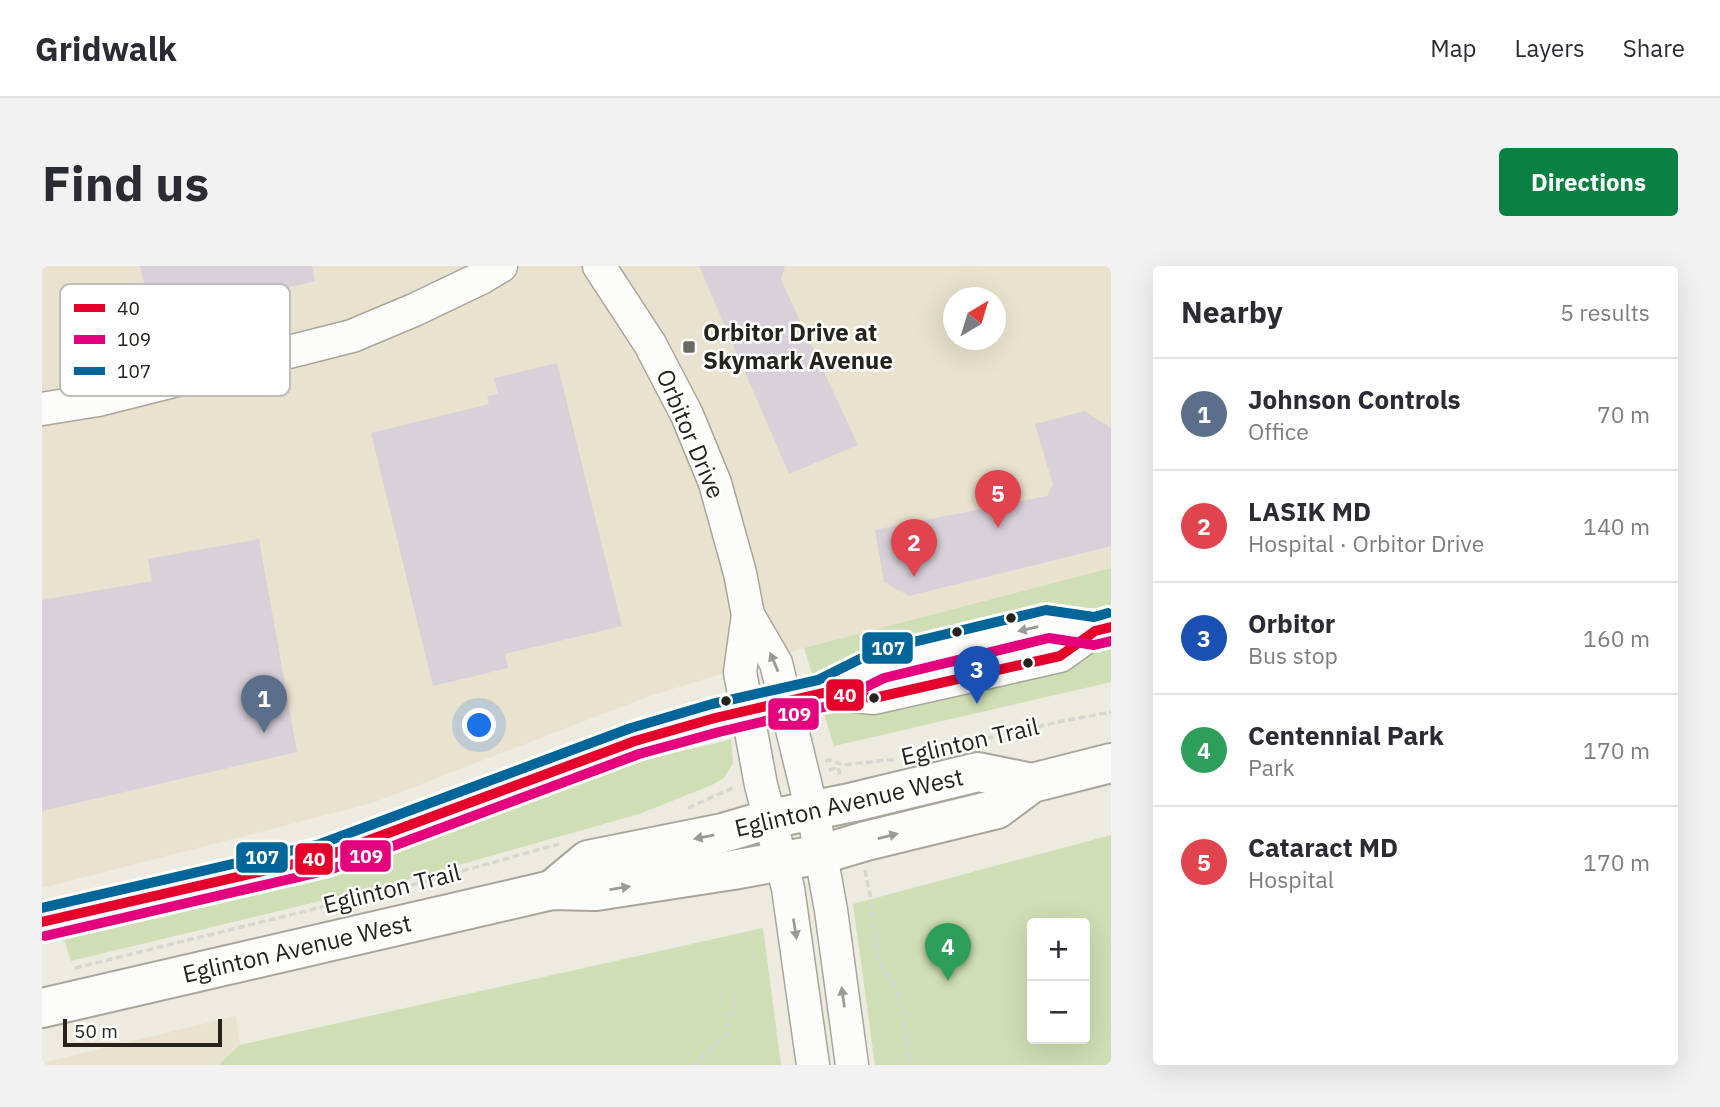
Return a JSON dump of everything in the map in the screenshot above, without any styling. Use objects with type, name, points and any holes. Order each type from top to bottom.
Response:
[{"type":"main road","name":"Eglinton Avenue West","points":[[42,1008],[552,890],[596,891],[817,831],[866,841],[997,809],[1032,783],[1111,763]]},
{"type":"street","points":[[290,352],[352,336],[414,310],[501,266]]},
{"type":"street","name":"Orbitor Drive","points":[[599,266],[650,344],[687,415],[715,483],[740,573],[748,615],[740,672],[761,785],[788,888],[813,1065]]},
{"type":"street","points":[[42,409],[114,396]]},
{"type":"street","name":"Orbitor Drive","points":[[748,615],[776,663],[817,831],[831,910],[852,1065]]},
{"type":"street","points":[[1048,624],[1103,629],[1060,656],[874,698],[822,693],[879,665],[1048,624]]},
{"type":"street","points":[[42,922],[324,857],[635,741],[715,718]]},
{"type":"path","name":"Eglinton Trail","points":[[972,742],[1111,712]]},
{"type":"path","name":"Eglinton Trail","points":[[829,761],[843,765],[900,758]]},
{"type":"path","points":[[681,810],[737,786]]},
{"type":"path","name":"Eglinton Trail","points":[[69,969],[419,883],[564,842]]},
{"type":"path","points":[[864,867],[876,946],[881,964],[898,995],[911,1065]]},
{"type":"path","points":[[692,1065],[726,1036],[735,995]]},
{"type":"shaded area","points":[[42,266],[1111,266],[1111,568],[804,648],[647,697],[372,803],[42,888]]},
{"type":"shaded area","points":[[236,1016],[240,1045],[218,1065],[42,1065],[42,1063]]},
{"type":"green space","points":[[1111,568],[1111,682],[834,746],[804,648]]},
{"type":"green space","points":[[731,739],[733,763],[724,778],[639,814],[395,883],[71,961],[63,936],[330,872],[436,837],[604,773]]},
{"type":"green space","points":[[1111,835],[1111,1065],[875,1065],[853,904]]},
{"type":"green space","points":[[763,928],[781,1065],[218,1065],[240,1045]]},
{"type":"building","points":[[140,266],[312,266],[315,281],[290,287],[290,284],[144,284]]},
{"type":"building","points":[[699,266],[785,266],[781,280],[858,445],[789,474]]},
{"type":"building","points":[[557,363],[622,626],[505,654],[508,668],[433,686],[371,433],[489,404],[487,396],[498,394],[494,378]]},
{"type":"building","points":[[1085,411],[1111,428],[1111,546],[909,596],[884,582],[875,530],[1047,496],[1053,485],[1035,424]]},
{"type":"building","points":[[259,539],[297,752],[42,811],[42,600],[152,581],[148,559]]},
{"type":"tunnel","points":[[720,717],[823,693]]},
{"type":"transit line","name":"107","points":[[42,908],[320,844],[631,728],[712,704],[818,680],[876,651],[1046,610],[1094,617],[1108,613]]},
{"type":"transit line","name":"40","points":[[42,922],[324,857],[635,741],[715,718],[823,693],[874,698],[1060,656],[1095,631],[1111,627]]},
{"type":"transit line","name":"109","points":[[45,936],[329,870],[639,754],[828,706],[884,678],[1049,638],[1094,645],[1111,641]]},
{"type":"place","name":"Orbitor Drive at Skymark Avenue","points":[[689,347]]},
{"type":"place","name":"Cataract MD","points":[[998,528]]},
{"type":"place","name":"LASIK MD","points":[[914,577]]},
{"type":"place","name":"Orbitor","points":[[977,704]]},
{"type":"place","name":"Johnson Controls","points":[[264,733]]},
{"type":"place","name":"Centennial Park","points":[[948,981]]}]
